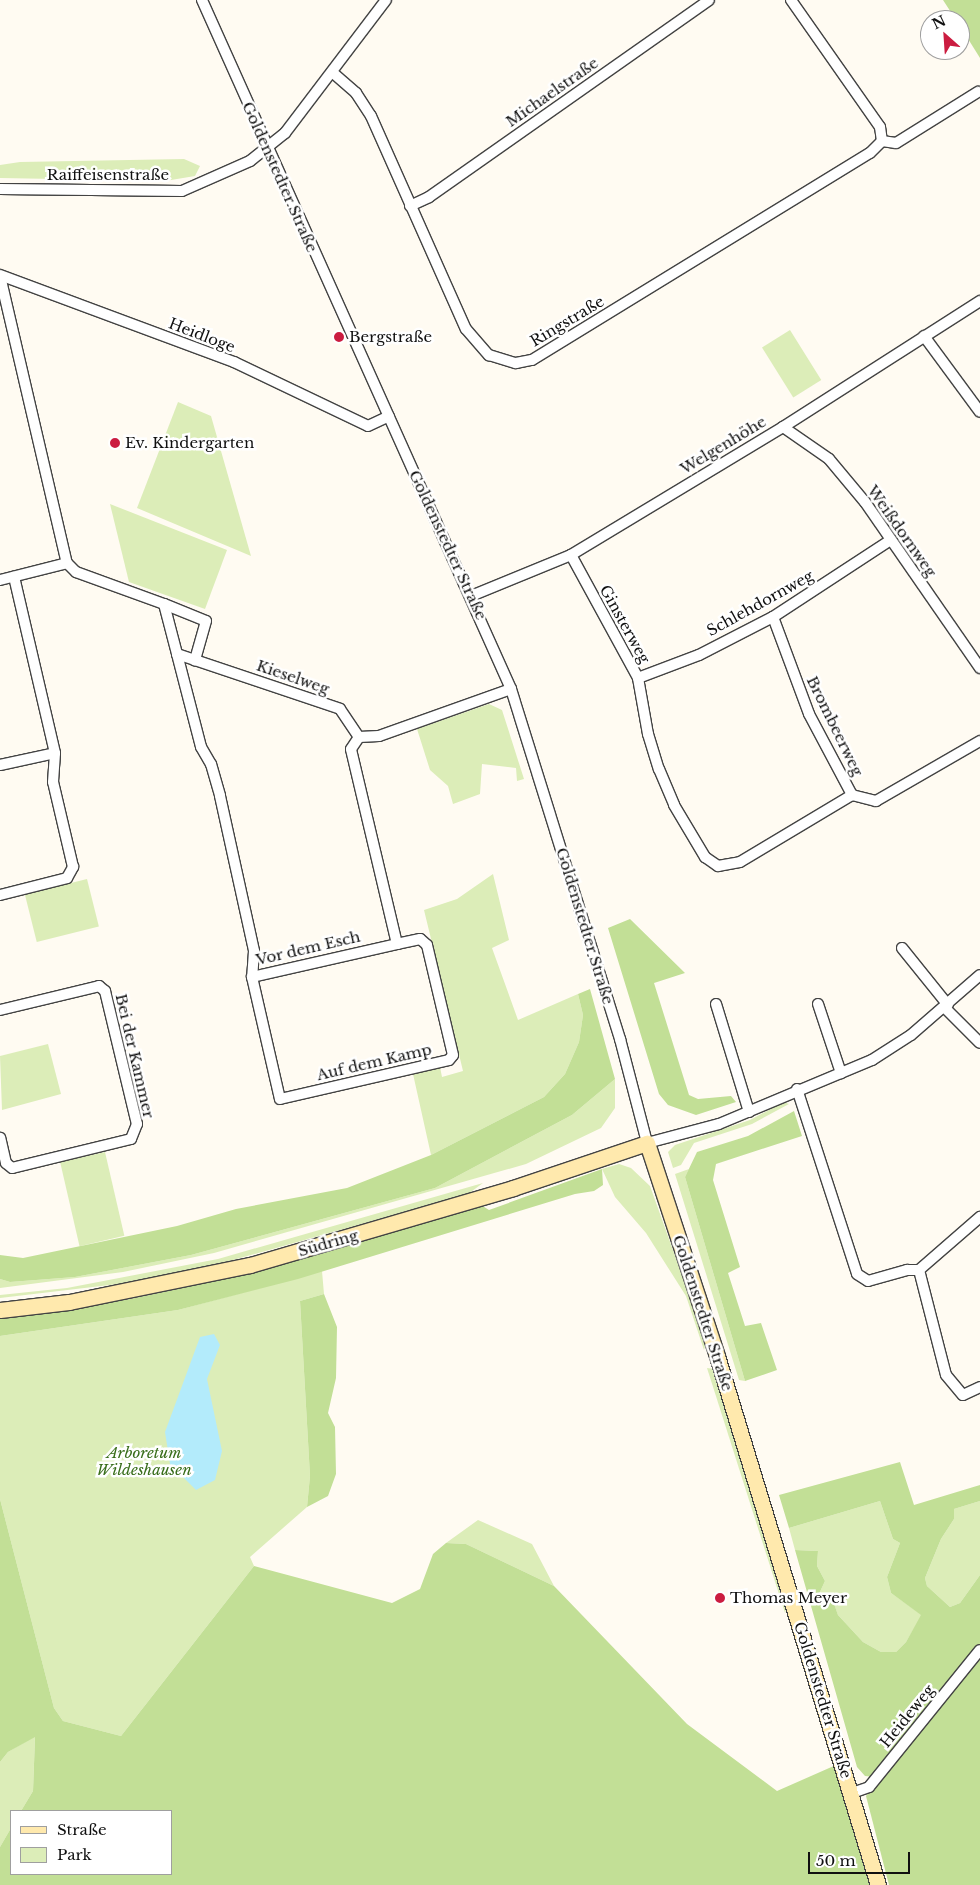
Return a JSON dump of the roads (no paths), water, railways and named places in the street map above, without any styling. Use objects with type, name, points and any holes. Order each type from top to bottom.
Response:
[{"type":"main road","name":"Südring","points":[[0,1310],[70,1302],[250,1265],[513,1188],[647,1142]]},
{"type":"main road","name":"Goldenstedter Straße","points":[[647,1142],[687,1259],[852,1793],[878,1885]]},
{"type":"street","name":"Goldenstedter Straße","points":[[202,0],[266,149],[471,596],[511,689],[620,1039],[647,1142]]},
{"type":"street","points":[[266,149],[285,133],[386,0]]},
{"type":"street","name":"Michaelstraße","points":[[410,206],[437,192],[709,0]]},
{"type":"street","points":[[791,0],[880,128],[882,141],[896,143],[978,92]]},
{"type":"street","name":"Ringstraße","points":[[332,72],[356,93],[371,116],[470,336],[489,355],[516,363],[540,355],[870,153],[882,141]]},
{"type":"street","name":"Raiffeisenstraße","points":[[0,189],[182,191],[250,161],[266,149]]},
{"type":"street","name":"Heidloge","points":[[0,276],[234,362],[368,426],[389,416]]},
{"type":"street","name":"Heidloge","points":[[0,276],[67,563]]},
{"type":"street","name":"Welgenhöhe","points":[[471,596],[571,556],[783,427],[980,301]]},
{"type":"street","points":[[924,336],[980,412]]},
{"type":"street","name":"Weißdornweg","points":[[783,427],[829,459],[865,502],[889,541],[980,668]]},
{"type":"street","name":"Schlehdornweg","points":[[638,678],[699,654],[773,617],[889,541]]},
{"type":"street","name":"Ginsterweg","points":[[571,556],[638,678],[648,734],[674,805],[705,857],[718,866],[740,862],[852,795]]},
{"type":"street","points":[[0,580],[67,563],[76,572],[206,621],[195,660]]},
{"type":"street","points":[[0,895],[67,878],[73,867],[53,782],[55,753],[14,577]]},
{"type":"street","points":[[164,604],[177,654]]},
{"type":"street","name":"Brombeerweg","points":[[773,617],[810,714],[852,795],[876,801],[948,762],[980,741]]},
{"type":"street","name":"Kieselweg","points":[[177,654],[340,709],[359,737]]},
{"type":"street","name":"Vor dem Esch","points":[[177,654],[201,747],[211,764],[220,796],[254,951],[252,976],[397,944]]},
{"type":"street","points":[[397,944],[351,749],[359,737],[379,736],[511,689]]},
{"type":"street","points":[[0,765],[55,753]]},
{"type":"street","name":"Auf dem Kamp","points":[[252,976],[280,1099],[449,1060],[453,1055],[427,944],[420,939],[397,944]]},
{"type":"street","points":[[902,948],[946,1007],[980,1043]]},
{"type":"street","points":[[647,1142],[719,1124],[797,1089],[841,1073],[880,1054],[946,1007],[980,975]]},
{"type":"street","name":"Bei der Kammer","points":[[0,1010],[98,986],[105,991],[137,1124],[131,1138],[12,1168],[6,1163],[0,1138]]},
{"type":"street","points":[[716,1004],[749,1112]]},
{"type":"street","points":[[818,1004],[841,1073]]},
{"type":"street","points":[[797,1089],[856,1274],[868,1281],[907,1270],[919,1270],[980,1217]]},
{"type":"street","points":[[919,1270],[946,1375],[963,1395],[980,1388]]},
{"type":"street","name":"Heideweg","points":[[852,1793],[869,1787],[980,1650]]},
{"type":"water","points":[[214,1334],[220,1345],[207,1379],[222,1451],[215,1480],[196,1490],[170,1464],[165,1432],[200,1337]]},
{"type":"place","name":"Bergstraße","points":[[339,337]]},
{"type":"place","name":"Ev. Kindergarten","points":[[115,443]]},
{"type":"place","name":"Thomas Meyer","points":[[720,1598]]},
{"type":"park label","name":"Arboretum Wildeshausen","points":[[144,1460]]}]
